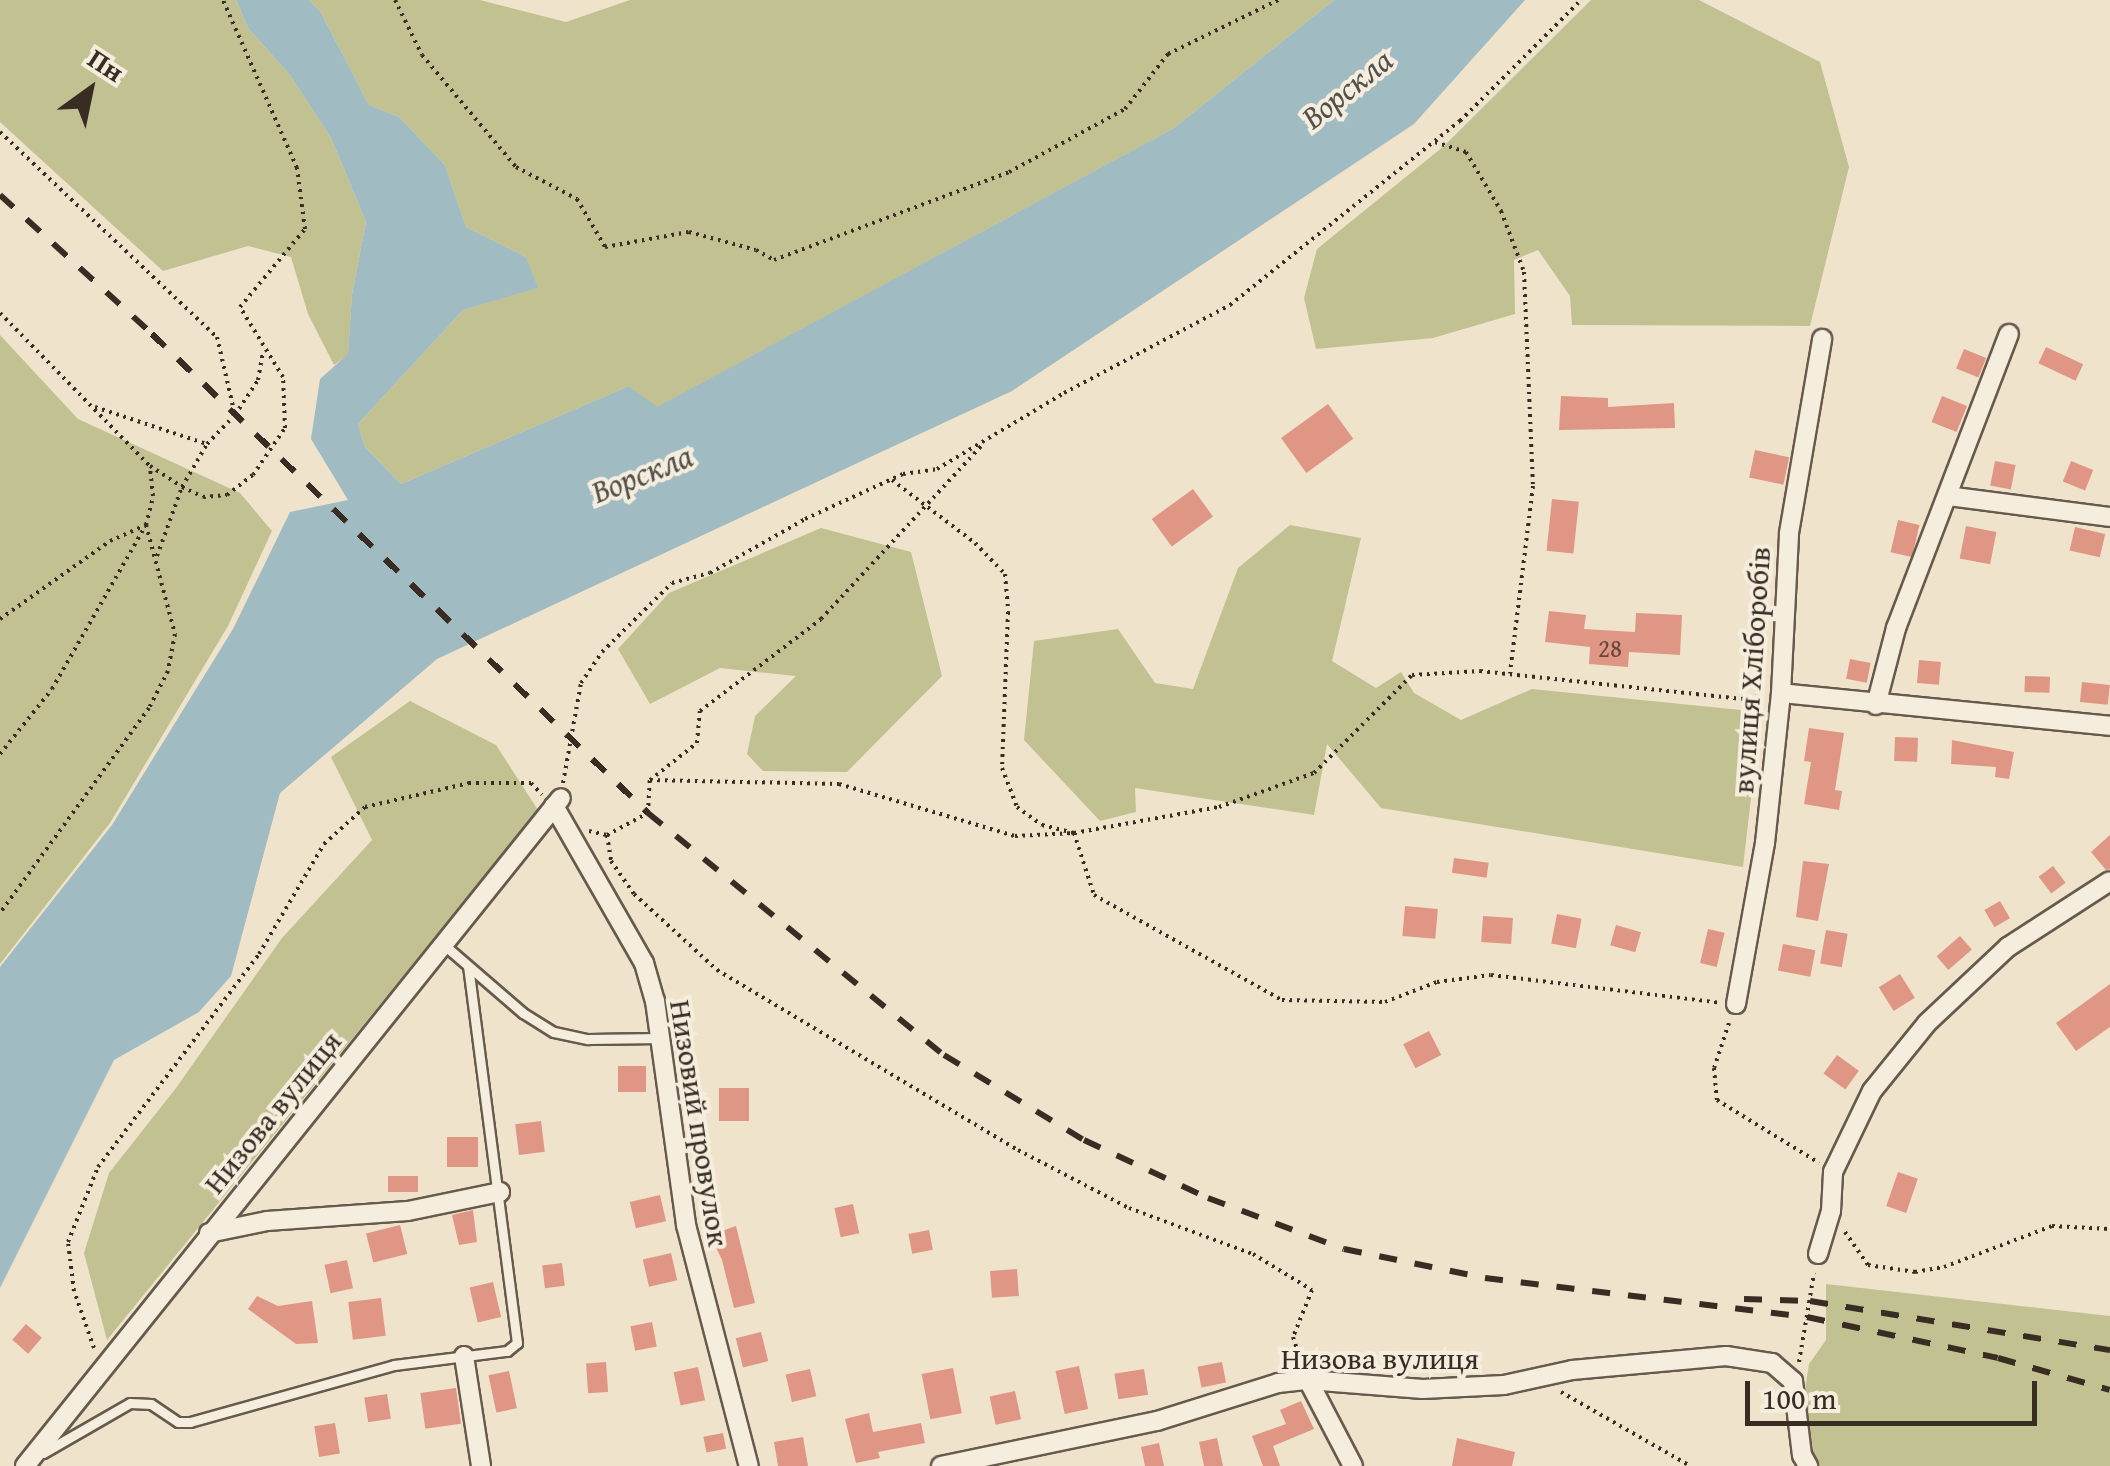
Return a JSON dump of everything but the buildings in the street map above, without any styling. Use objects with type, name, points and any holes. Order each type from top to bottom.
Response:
[{"type":"street","points":[[1876,705],[1896,628],[2009,334]]},
{"type":"street","name":"вулиця Хліборобів","points":[[1736,1004],[1765,843],[1781,693],[1789,533],[1822,340]]},
{"type":"street","points":[[1948,496],[2110,517]]},
{"type":"street","points":[[1781,693],[2110,726]]},
{"type":"street","name":"Низова вулиця","points":[[26,1464],[558,802]]},
{"type":"street","name":"Низовий провулок","points":[[558,802],[644,962],[660,1038],[686,1226],[749,1466]]},
{"type":"street","points":[[1818,1254],[1831,1211],[1833,1172],[1872,1091],[1927,1023],[2008,947],[2110,881]]},
{"type":"street","points":[[210,1233],[267,1222],[408,1211],[500,1192]]},
{"type":"street","points":[[464,1356],[481,1466]]},
{"type":"street","name":"Низова вулиця","points":[[940,1466],[1157,1421],[1278,1383],[1308,1380],[1423,1389],[1726,1356],[1772,1363],[1794,1381],[1802,1455],[1808,1466]]},
{"type":"street","points":[[1308,1380],[1353,1466]]},
{"type":"lane","points":[[443,944],[554,1032],[588,1040],[660,1038]]},
{"type":"lane","name":"Низова вулиця","points":[[26,1464],[130,1402],[151,1404],[178,1422],[190,1422],[394,1364],[508,1350],[520,1337],[468,966]]},
{"type":"path","points":[[0,312],[150,466],[182,488],[203,497],[227,495],[253,475],[285,428],[283,377],[240,307],[305,229],[297,168],[222,0]]},
{"type":"path","points":[[395,0],[422,55],[516,167],[577,200],[605,247],[689,232],[756,250],[774,260],[1010,172],[1125,109],[1168,54],[1278,0]]},
{"type":"path","points":[[101,1367],[74,1290],[68,1242],[98,1167],[259,954],[324,844],[365,808],[468,783],[530,783],[558,802],[570,722],[581,683],[602,652],[672,583],[710,573],[805,520],[890,480],[937,470],[1230,304],[1435,142],[1581,0]]},
{"type":"path","points":[[0,132],[217,337],[234,416]]},
{"type":"path","points":[[1435,142],[1466,152],[1502,210],[1524,272],[1533,486],[1510,675]]},
{"type":"path","points":[[158,556],[182,488],[207,444],[234,416],[258,380],[264,350]]},
{"type":"path","points":[[90,406],[207,444]]},
{"type":"path","points":[[588,831],[607,834],[648,812],[650,780],[697,743],[700,712],[820,619],[928,508],[985,440]]},
{"type":"path","points":[[0,754],[52,689],[146,525],[153,496],[150,466]]},
{"type":"path","points":[[890,480],[976,543],[1004,574],[1008,612],[1002,768],[1017,808],[1042,825],[1074,833]]},
{"type":"path","points":[[0,912],[149,708],[168,671],[175,634],[158,556],[146,525]]},
{"type":"path","points":[[0,619],[110,541],[146,525]]},
{"type":"path","points":[[650,780],[839,784],[1015,836],[1074,833],[1218,807],[1314,773],[1412,675],[1480,671],[1741,700],[1781,693]]},
{"type":"path","points":[[1074,833],[1094,895],[1282,1000],[1385,1002],[1438,982],[1491,974],[1736,1004],[1714,1068],[1717,1100],[1833,1172]]},
{"type":"path","points":[[607,834],[611,862],[634,894],[718,970],[1018,1150],[1129,1208],[1253,1254],[1312,1290],[1293,1338],[1308,1380]]},
{"type":"path","points":[[1831,1211],[1868,1265],[1915,1272],[1944,1266],[2052,1226],[2110,1229]]},
{"type":"path","points":[[1803,1347],[1818,1254]]},
{"type":"path","points":[[1535,1378],[1690,1466]]},
{"type":"shaded area","points":[[0,0],[236,0],[248,28],[290,75],[331,138],[366,222],[352,294],[348,355],[334,365],[308,314],[291,257],[248,246],[163,271],[0,122]]},
{"type":"shaded area","points":[[309,0],[480,0],[566,22],[630,0],[1334,0],[1174,128],[656,408],[629,386],[401,484],[365,447],[358,424],[463,310],[537,288],[526,257],[466,227],[445,165],[399,117],[369,105],[320,11]]},
{"type":"shaded area","points":[[1591,0],[1699,0],[1820,62],[1849,167],[1810,326],[1572,325],[1570,296],[1538,250],[1514,260],[1515,314],[1433,338],[1316,349],[1304,298],[1317,249],[1444,146]]},
{"type":"shaded area","points":[[0,335],[78,419],[240,493],[272,531],[228,626],[110,823],[0,964]]},
{"type":"shaded area","points":[[1290,525],[1361,538],[1332,661],[1376,688],[1401,672],[1414,693],[1461,720],[1532,689],[1761,712],[1743,867],[1381,808],[1327,744],[1314,815],[1135,788],[1136,812],[1100,821],[1024,740],[1034,641],[1118,629],[1155,683],[1193,689],[1238,568]]},
{"type":"shaded area","points":[[821,528],[911,552],[942,676],[847,772],[763,771],[747,754],[755,716],[796,676],[720,668],[650,704],[618,649],[669,593]]},
{"type":"shaded area","points":[[410,701],[496,745],[538,810],[107,1340],[84,1253],[109,1173],[176,1088],[282,938],[372,840],[331,757]]},
{"type":"shaded area","points":[[1826,1284],[2110,1316],[2110,1466],[1816,1466],[1808,1451],[1805,1389],[1809,1364],[1826,1340]]},
{"type":"water","name":"Ворскла","points":[[236,0],[309,0],[320,11],[369,105],[399,117],[445,165],[466,227],[526,257],[538,288],[463,310],[358,424],[365,447],[401,484],[629,386],[657,407],[1174,128],[1334,0],[1525,0],[1414,124],[1012,391],[437,659],[280,793],[231,976],[199,1012],[114,1060],[0,1288],[0,967],[112,825],[233,629],[290,512],[348,500],[311,439],[320,379],[348,354],[352,294],[366,222],[331,138],[290,75],[248,28]]},
{"type":"railway","points":[[0,195],[152,334],[648,813],[944,1055],[1084,1140],[1208,1198],[1344,1249],[1485,1278],[1807,1317],[1998,1358],[2110,1390]]},
{"type":"railway","points":[[1744,1299],[1810,1301],[2110,1350]]}]
